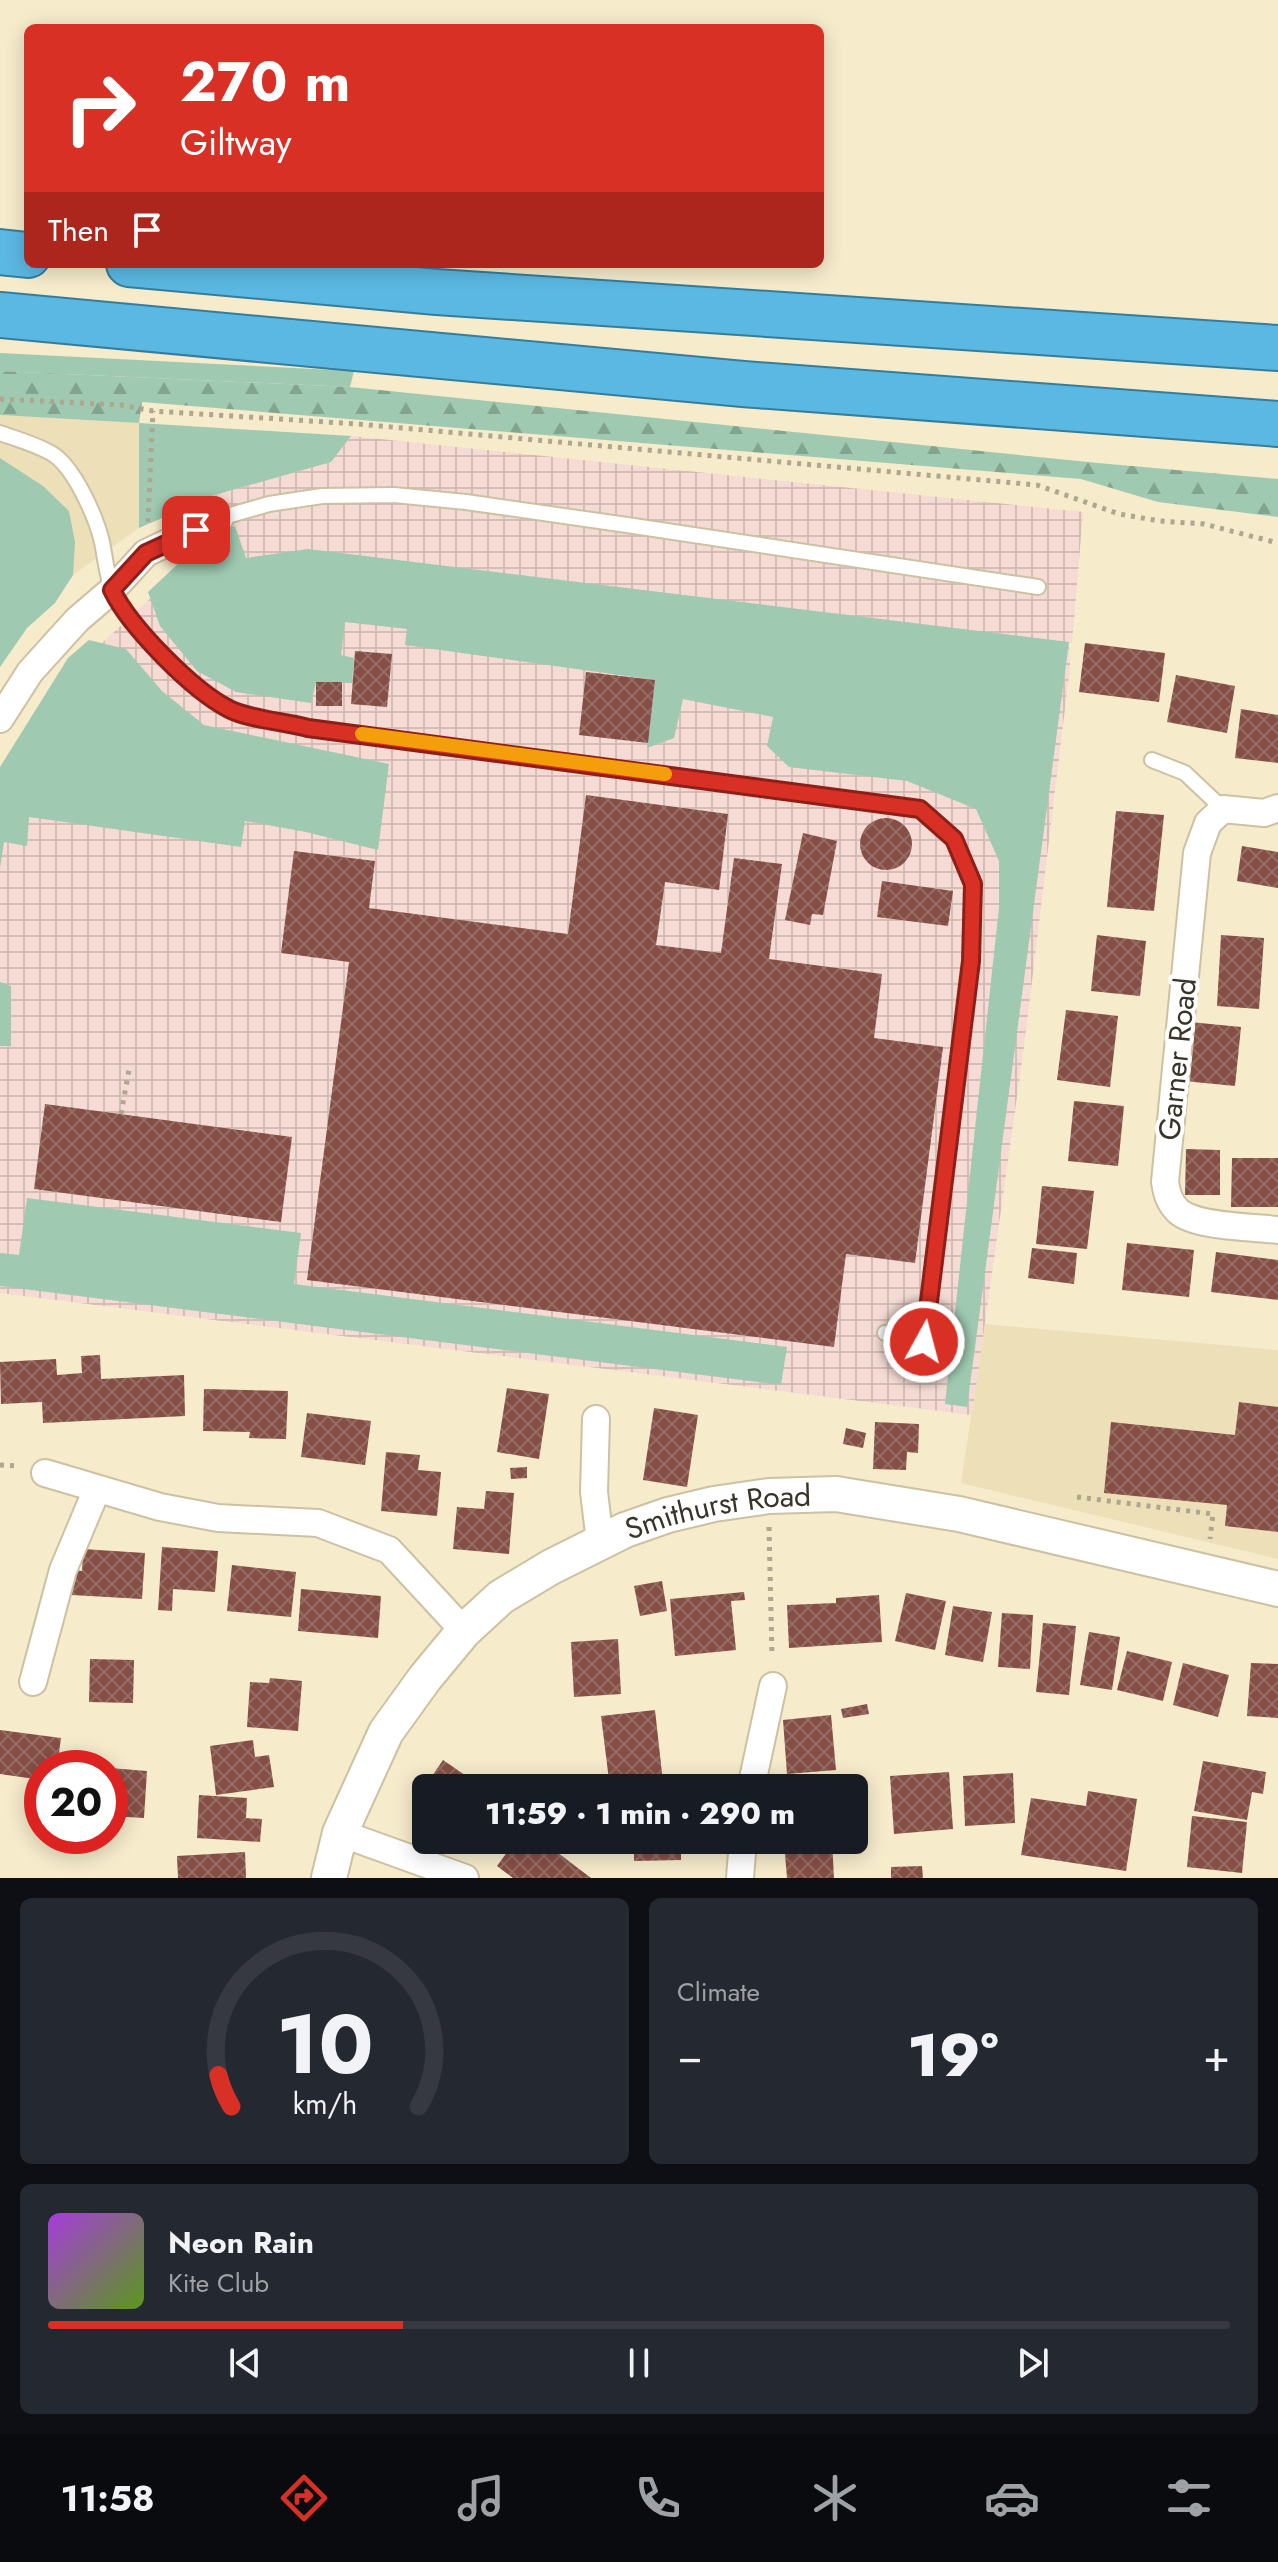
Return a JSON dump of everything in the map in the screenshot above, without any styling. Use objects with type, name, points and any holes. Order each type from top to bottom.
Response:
[{"type":"highway","points":[[0,252],[24,255]]},
{"type":"highway","points":[[173,268],[437,292],[1278,348]]},
{"type":"highway","points":[[0,315],[743,384],[1278,424]]},
{"type":"street","points":[[0,719],[30,672],[77,620],[112,590],[146,553],[220,518]]},
{"type":"street","points":[[1223,809],[1264,813],[1278,808]]},
{"type":"street","name":"Garner Road","points":[[1223,809],[1208,823],[1197,853],[1165,1182],[1169,1199],[1180,1213],[1197,1221],[1278,1230]]},
{"type":"street","points":[[596,1419],[594,1492],[600,1542]]},
{"type":"street","points":[[45,1473],[160,1507],[218,1518],[318,1523],[389,1550],[464,1631]]},
{"type":"street","points":[[33,1682],[63,1570],[97,1489]]},
{"type":"street","name":"Smithurst Road","points":[[329,1878],[340,1833],[386,1732],[464,1631],[501,1597],[551,1567],[625,1530],[668,1515],[769,1496],[836,1494],[959,1514],[1278,1589]]},
{"type":"street","points":[[754,1774],[773,1686]]},
{"type":"street","points":[[340,1833],[465,1878]]},
{"type":"street","points":[[740,1878],[742,1854]]},
{"type":"lane","points":[[0,433],[55,455],[77,483],[101,537],[112,590],[120,608],[200,690],[231,710],[308,728],[920,809],[954,839],[973,884],[971,961],[924,1342],[885,1333]]},
{"type":"lane","points":[[220,518],[269,504],[322,496],[394,495],[627,525],[1038,587]]},
{"type":"lane","points":[[1152,760],[1185,773],[1223,809]]},
{"type":"path","points":[[0,399],[121,405],[153,411],[358,424],[1037,485],[1119,514],[1204,524],[1278,543]]},
{"type":"path","points":[[146,553],[153,411]]},
{"type":"path","points":[[121,1114],[129,1070]]},
{"type":"path","points":[[769,1496],[773,1686]]},
{"type":"path","points":[[1077,1497],[1213,1514],[1206,1572]]},
{"type":"shaded area","points":[[0,415],[139,423],[139,528],[73,575],[55,603],[27,628],[0,667]]},
{"type":"shaded area","points":[[351,436],[1083,512],[1072,643],[1069,643],[1070,667],[1024,1047],[972,1415],[0,1293],[0,794],[59,683],[155,594],[237,565],[215,495],[330,462]]},
{"type":"shaded area","points":[[985,1324],[1278,1350],[1278,1559],[961,1483]]},
{"type":"green space","points":[[0,353],[354,371],[350,387],[0,371]]},
{"type":"green space","points":[[0,371],[350,387],[1278,479],[1278,517],[1158,502],[1081,479],[142,402],[139,423],[0,415]]},
{"type":"green space","points":[[139,423],[351,436],[331,462],[215,495],[139,528]]},
{"type":"green space","points":[[0,458],[43,486],[69,511],[75,542],[73,575],[55,603],[27,628],[0,667]]},
{"type":"green space","points":[[235,526],[246,558],[308,549],[1069,642],[967,1407],[945,1404],[999,908],[999,861],[976,809],[907,781],[789,767],[767,746],[773,717],[683,699],[674,738],[647,748],[655,680],[405,645],[407,629],[345,622],[341,655],[354,658],[352,683],[316,682],[311,703],[236,692],[197,671],[160,626],[148,592],[197,546]]},
{"type":"green space","points":[[89,640],[126,649],[162,691],[204,725],[389,764],[378,850],[245,821],[241,847],[29,817],[27,846],[4,842],[0,868],[0,767],[68,658]]},
{"type":"green space","points":[[0,982],[11,986],[11,1046],[0,1046]]},
{"type":"green space","points":[[27,1198],[301,1233],[294,1284],[787,1347],[781,1385],[0,1286],[0,1253],[19,1255]]},
{"type":"building","points":[[1085,643],[1165,653],[1159,702],[1079,692]]},
{"type":"building","points":[[355,651],[392,654],[387,707],[351,704]]},
{"type":"building","points":[[586,672],[655,680],[648,743],[579,735]]},
{"type":"building","points":[[1176,675],[1235,686],[1227,733],[1167,722]]},
{"type":"building","points":[[316,682],[342,682],[342,706],[316,706]]},
{"type":"building","points":[[1241,709],[1278,715],[1278,763],[1235,758]]},
{"type":"building","points":[[586,795],[728,814],[719,890],[665,882],[656,945],[721,953],[734,858],[782,864],[769,959],[882,974],[874,1038],[943,1047],[915,1263],[846,1254],[834,1347],[307,1280],[349,962],[281,953],[294,851],[375,861],[369,908],[568,934]]},
{"type":"building","points":[[1116,811],[1164,815],[1154,911],[1107,907]]},
{"type":"building","points":[[886,818],[905,825],[912,844],[905,863],[886,870],[867,863],[860,844],[867,825]]},
{"type":"building","points":[[803,833],[837,841],[823,915],[812,914],[810,925],[785,920]]},
{"type":"building","points":[[1242,846],[1278,852],[1278,888],[1237,881]]},
{"type":"building","points":[[882,881],[953,891],[948,926],[877,917]]},
{"type":"building","points":[[1097,935],[1146,941],[1140,996],[1091,991]]},
{"type":"building","points":[[1221,935],[1264,938],[1259,1009],[1217,1006]]},
{"type":"building","points":[[1066,1010],[1118,1016],[1110,1087],[1057,1080]]},
{"type":"building","points":[[1190,1022],[1241,1027],[1235,1086],[1184,1081]]},
{"type":"building","points":[[1074,1101],[1124,1106],[1118,1166],[1068,1161]]},
{"type":"building","points":[[45,1104],[292,1137],[281,1222],[34,1189]]},
{"type":"building","points":[[1186,1149],[1220,1150],[1220,1195],[1185,1195]]},
{"type":"building","points":[[1232,1158],[1278,1158],[1278,1207],[1231,1207]]},
{"type":"building","points":[[1042,1186],[1094,1191],[1087,1249],[1036,1244]]},
{"type":"building","points":[[1127,1243],[1194,1250],[1189,1297],[1122,1290]]},
{"type":"building","points":[[1032,1248],[1077,1253],[1074,1284],[1028,1278]]},
{"type":"building","points":[[1216,1252],[1278,1260],[1278,1300],[1211,1292]]},
{"type":"building","points":[[100,1355],[101,1379],[184,1375],[185,1416],[43,1423],[42,1402],[1,1404],[0,1362],[56,1359],[57,1375],[82,1373],[81,1356]]},
{"type":"building","points":[[507,1388],[549,1394],[539,1459],[497,1452]]},
{"type":"building","points":[[204,1389],[288,1391],[286,1439],[249,1438],[250,1432],[203,1431]]},
{"type":"building","points":[[1239,1402],[1278,1407],[1278,1532],[1225,1526],[1227,1505],[1104,1493],[1111,1422],[1235,1435]]},
{"type":"building","points":[[654,1408],[698,1415],[687,1487],[643,1480]]},
{"type":"building","points":[[307,1413],[371,1421],[365,1465],[301,1457]]},
{"type":"building","points":[[875,1422],[919,1424],[918,1453],[907,1452],[906,1470],[873,1469]]},
{"type":"building","points":[[846,1428],[866,1433],[863,1448],[843,1444]]},
{"type":"building","points":[[386,1452],[420,1455],[418,1470],[441,1472],[437,1516],[381,1511]]},
{"type":"building","points":[[527,1467],[527,1478],[511,1479],[510,1468]]},
{"type":"building","points":[[486,1491],[514,1493],[509,1554],[453,1549],[457,1507],[484,1509]]},
{"type":"building","points":[[162,1547],[218,1551],[215,1592],[173,1589],[172,1611],[158,1610]]},
{"type":"building","points":[[83,1549],[145,1553],[142,1599],[72,1595],[73,1570],[82,1571]]},
{"type":"building","points":[[232,1565],[296,1572],[291,1617],[227,1611]]},
{"type":"building","points":[[662,1581],[667,1611],[640,1616],[634,1586]]},
{"type":"building","points":[[301,1589],[381,1596],[378,1638],[298,1631]]},
{"type":"building","points":[[744,1592],[745,1600],[731,1601],[736,1650],[675,1656],[670,1599]]},
{"type":"building","points":[[906,1593],[946,1601],[935,1650],[895,1641]]},
{"type":"building","points":[[879,1595],[882,1642],[789,1648],[787,1605],[836,1603],[836,1598]]},
{"type":"building","points":[[953,1606],[992,1612],[983,1662],[945,1655]]},
{"type":"building","points":[[1002,1613],[1033,1615],[1030,1669],[998,1667]]},
{"type":"building","points":[[1043,1623],[1076,1626],[1069,1695],[1036,1692]]},
{"type":"building","points":[[1089,1632],[1120,1637],[1112,1690],[1080,1685]]},
{"type":"building","points":[[618,1639],[621,1694],[574,1697],[571,1642]]},
{"type":"building","points":[[1127,1651],[1172,1662],[1163,1701],[1117,1690]]},
{"type":"building","points":[[90,1659],[134,1660],[133,1703],[89,1702]]},
{"type":"building","points":[[1183,1663],[1229,1675],[1218,1717],[1173,1705]]},
{"type":"building","points":[[1251,1663],[1278,1664],[1278,1718],[1247,1716]]},
{"type":"building","points":[[270,1678],[302,1681],[298,1731],[247,1727],[250,1682],[269,1683]]},
{"type":"building","points":[[867,1704],[869,1714],[843,1718],[841,1709]]},
{"type":"building","points":[[655,1710],[662,1774],[608,1774],[601,1716]]},
{"type":"building","points":[[831,1715],[836,1770],[787,1774],[783,1720]]},
{"type":"building","points":[[0,1730],[61,1738],[59,1750],[24,1750],[24,1777],[0,1774]]},
{"type":"building","points":[[253,1740],[255,1757],[269,1755],[274,1787],[216,1795],[210,1746]]},
{"type":"building","points":[[443,1760],[464,1774],[433,1774]]},
{"type":"building","points":[[1203,1761],[1266,1772],[1263,1794],[1252,1792],[1247,1820],[1194,1811]]},
{"type":"building","points":[[128,1769],[147,1771],[144,1818],[128,1817]]},
{"type":"building","points":[[949,1772],[953,1829],[894,1834],[890,1776]]},
{"type":"building","points":[[1013,1773],[1015,1823],[965,1826],[963,1776]]},
{"type":"building","points":[[1088,1791],[1137,1799],[1126,1871],[1021,1855],[1031,1798],[1086,1806]]},
{"type":"building","points":[[199,1795],[247,1798],[246,1818],[262,1819],[260,1842],[197,1838]]},
{"type":"building","points":[[1192,1816],[1247,1822],[1242,1873],[1187,1867]]},
{"type":"building","points":[[245,1852],[246,1878],[178,1878],[177,1856]]},
{"type":"building","points":[[506,1854],[559,1854],[591,1878],[513,1878],[497,1866]]},
{"type":"building","points":[[634,1854],[681,1854],[681,1860],[634,1861]]},
{"type":"building","points":[[785,1854],[833,1854],[834,1878],[787,1878]]},
{"type":"building","points":[[922,1866],[923,1878],[891,1878],[891,1867]]},
{"type":"slow traffic","points":[[362,734],[665,774]]},
{"type":"route","points":[[196,530],[146,553],[112,590],[120,608],[140,630],[200,690],[231,710],[308,728],[920,809],[954,839],[973,884],[971,961],[924,1342]]}]
